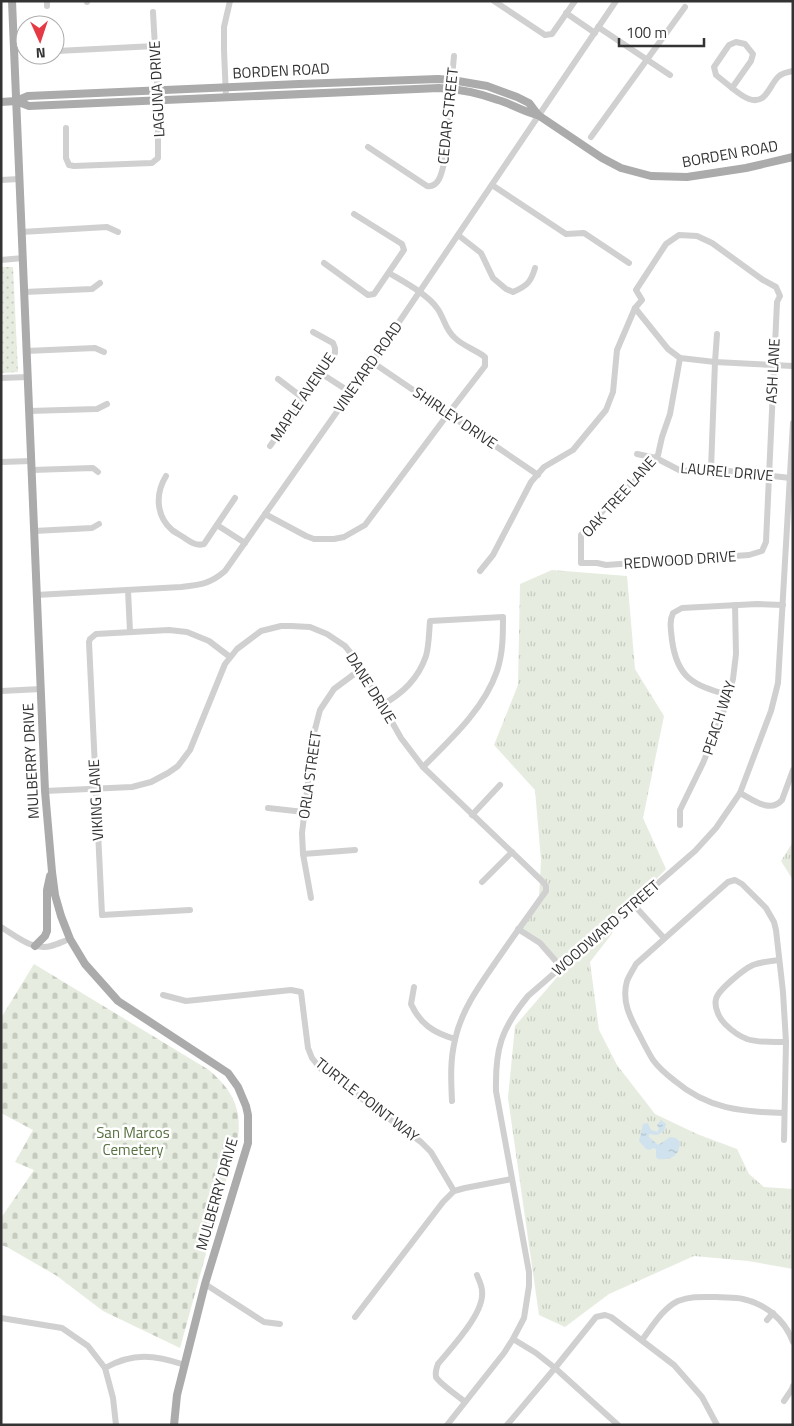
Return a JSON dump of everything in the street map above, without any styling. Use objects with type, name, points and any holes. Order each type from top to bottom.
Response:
[{"type":"main road","name":"MULBERRY DRIVE","points":[[12,1],[45,791],[55,895],[70,939],[85,964],[118,1001],[228,1073],[238,1087],[245,1102],[248,1115],[248,1143],[205,1284],[177,1395],[174,1425]]},
{"type":"main road","name":"BORDEN ROAD","points":[[16,102],[28,96],[370,81],[452,80],[487,86],[517,97],[529,103],[538,116]]},
{"type":"main road","name":"BORDEN ROAD","points":[[1,102],[16,102],[29,106],[439,88],[470,92],[498,100],[538,116],[607,161],[629,170],[652,176],[687,177],[746,168],[793,157]]},
{"type":"main road","points":[[35,946],[46,936],[47,890],[52,872]]},
{"type":"street","points":[[226,97],[224,27],[230,1]]},
{"type":"street","points":[[494,1],[546,36],[552,34],[575,1]]},
{"type":"street","name":"VINEYARD ROAD","points":[[36,595],[181,588],[208,583],[225,571],[372,362],[616,1]]},
{"type":"street","points":[[591,137],[685,7]]},
{"type":"street","name":"LAGUNA DRIVE","points":[[66,128],[66,158],[69,164],[74,166],[152,163],[158,158],[160,154],[158,90],[153,12]]},
{"type":"street","points":[[566,13],[648,60],[670,75]]},
{"type":"street","points":[[732,88],[751,61],[753,54],[745,44],[736,42],[729,45],[714,67],[716,75],[732,88],[747,98],[758,100],[768,94],[778,78],[784,73],[793,71]]},
{"type":"street","points":[[65,51],[155,46]]},
{"type":"street","name":"CEDAR STREET","points":[[368,147],[427,186],[434,186],[441,174],[444,163],[454,56]]},
{"type":"street","points":[[1,180],[19,179]]},
{"type":"street","points":[[492,185],[566,234],[584,233],[629,263]]},
{"type":"street","points":[[324,264],[368,295],[374,294],[404,250],[402,244],[354,214]]},
{"type":"street","points":[[21,232],[107,227],[118,232]]},
{"type":"street","points":[[458,235],[481,253],[493,278],[513,292],[523,288],[532,279],[535,268]]},
{"type":"street","name":"ASH LANE","points":[[635,308],[642,300],[636,290],[666,244],[679,235],[696,236],[712,243],[763,280],[776,287],[780,296],[776,302],[766,542],[762,551]]},
{"type":"street","points":[[1,260],[22,258]]},
{"type":"street","points":[[265,514],[314,539],[344,537],[365,525],[486,366],[485,357],[456,340],[449,332],[432,301],[389,273]]},
{"type":"street","points":[[24,292],[92,289],[100,283]]},
{"type":"street","points":[[480,571],[493,555],[531,482],[544,467],[572,450],[606,410],[613,392],[617,350],[635,308],[668,349],[680,358],[715,362],[793,366]]},
{"type":"street","name":"MAPLE AVENUE","points":[[270,446],[335,353],[333,343],[313,332]]},
{"type":"street","points":[[711,469],[717,334]]},
{"type":"street","points":[[26,351],[95,348],[104,352]]},
{"type":"street","name":"OAK TREE LANE","points":[[597,563],[581,563],[581,535],[658,455],[670,414],[680,358]]},
{"type":"street","name":"SHIRLEY DRIVE","points":[[372,362],[538,475]]},
{"type":"street","points":[[322,374],[350,392]]},
{"type":"street","points":[[1,378],[28,377]]},
{"type":"street","points":[[278,378],[304,398]]},
{"type":"street","points":[[29,411],[97,408],[107,404]]},
{"type":"street","name":"WOODWARD STREET","points":[[446,1425],[504,1353],[524,1318],[529,1272],[496,1091],[495,1066],[498,1050],[508,1023],[528,996],[695,851],[716,828],[740,793],[771,710],[778,683],[793,423]]},
{"type":"street","name":"LAUREL DRIVE","points":[[636,454],[656,458],[681,471],[711,469],[790,478]]},
{"type":"street","points":[[1,462],[31,461]]},
{"type":"street","points":[[32,470],[93,468],[98,472]]},
{"type":"street","points":[[166,476],[160,485],[158,498],[161,516],[172,530],[196,545],[202,546],[204,544],[235,498]]},
{"type":"street","points":[[34,531],[92,528],[99,524]]},
{"type":"street","points":[[218,525],[246,543]]},
{"type":"street","name":"REDWOOD DRIVE","points":[[597,563],[606,566],[749,554],[762,551]]},
{"type":"street","points":[[128,590],[130,632]]},
{"type":"street","points":[[728,695],[709,690],[690,680],[682,671],[674,654],[670,620],[672,613],[682,608],[757,604],[783,605]]},
{"type":"street","name":"PEACH WAY","points":[[680,826],[680,810],[703,764],[723,714],[732,679],[736,654],[735,605]]},
{"type":"street","points":[[382,705],[408,688],[416,676],[426,655],[430,621],[503,617],[503,644],[498,669],[491,687],[455,736],[423,767]]},
{"type":"street","name":"DANE DRIVE","points":[[45,791],[132,787],[151,782],[168,773],[178,766],[190,750],[225,664],[237,649],[261,632],[281,626],[310,628],[327,634],[345,646],[358,662],[401,738],[423,767],[542,880],[546,886],[546,891],[518,930]]},
{"type":"street","name":"VIKING LANE","points":[[190,910],[102,915],[89,642],[96,634],[169,630],[187,632],[209,641],[230,657]]},
{"type":"street","name":"ORLA STREET","points":[[311,898],[303,854],[302,833],[314,734],[320,710],[334,689],[362,669]]},
{"type":"street","points":[[1,691],[41,690]]},
{"type":"street","points":[[740,793],[765,806],[772,807],[782,800],[793,770]]},
{"type":"street","points":[[472,815],[500,786]]},
{"type":"street","points":[[268,808],[304,812]]},
{"type":"street","points":[[303,854],[355,850]]},
{"type":"street","points":[[482,882],[512,852]]},
{"type":"street","points":[[784,1112],[750,1112],[731,1109],[710,1103],[694,1095],[667,1075],[654,1061],[629,1015],[625,995],[627,982],[636,964],[728,882],[735,880],[742,884],[766,908],[776,930],[786,1042],[784,1140]]},
{"type":"street","points":[[633,904],[664,938]]},
{"type":"street","points":[[1,927],[28,944],[35,946],[50,946],[70,939]]},
{"type":"street","points":[[452,1101],[450,1067],[455,1039],[466,1008],[518,930],[540,943],[561,967]]},
{"type":"street","points":[[779,960],[751,966],[738,974],[716,996],[715,1005],[720,1019],[740,1036],[748,1040],[786,1042]]},
{"type":"street","points":[[414,987],[411,1004],[421,1021],[442,1035],[455,1039]]},
{"type":"street","name":"TURTLE POINT WAY","points":[[162,995],[186,1000],[291,990],[301,992],[308,1048],[312,1058],[320,1068],[421,1142],[431,1152],[454,1191]]},
{"type":"street","points":[[355,1317],[443,1202],[454,1191],[512,1179]]},
{"type":"street","points":[[465,1402],[439,1380],[436,1376],[436,1371],[438,1364],[469,1326],[479,1309],[483,1292],[477,1276]]},
{"type":"street","points":[[205,1284],[264,1322],[280,1324]]},
{"type":"street","points":[[642,1340],[667,1309],[677,1302],[701,1297],[742,1299],[758,1304],[773,1313],[786,1327],[793,1342]]},
{"type":"street","points":[[767,1320],[773,1313]]},
{"type":"street","points":[[507,1425],[596,1317],[605,1315],[611,1317],[674,1365],[702,1397],[717,1425]]},
{"type":"street","points":[[1,1318],[62,1328],[88,1346],[105,1368],[113,1398],[116,1425]]},
{"type":"street","points":[[513,1339],[536,1352],[614,1424]]},
{"type":"street","points":[[105,1368],[118,1361],[139,1356],[155,1356],[185,1365]]},
{"type":"street","points":[[784,1401],[793,1386]]},
{"type":"green space","points":[[1,267],[13,267],[18,372],[1,373]]},
{"type":"green space","points":[[552,570],[627,576],[635,669],[664,716],[643,818],[666,869],[626,910],[611,935],[590,962],[599,1030],[617,1065],[655,1114],[697,1134],[737,1149],[749,1174],[764,1187],[793,1189],[793,1269],[748,1261],[694,1256],[609,1294],[565,1327],[539,1315],[508,1098],[515,1026],[577,954],[561,967],[543,946],[518,929],[539,899],[541,860],[535,790],[494,745],[518,685],[520,584]]},
{"type":"green space","points":[[793,842],[793,880],[781,861]]},
{"type":"green space","name":"San Marcos Cemetery","points":[[34,964],[209,1070],[223,1084],[233,1099],[238,1117],[238,1137],[180,1348],[103,1311],[57,1276],[1,1245],[1,1218],[34,1170],[15,1162],[33,1130],[1,1113],[1,1018]]},
{"type":"water","points":[[661,1120],[666,1124],[664,1131],[657,1135],[649,1134],[649,1137],[658,1145],[670,1137],[676,1138],[680,1142],[676,1154],[667,1159],[658,1159],[656,1157],[656,1149],[646,1149],[639,1141],[643,1124],[648,1123],[651,1130],[657,1132],[659,1129],[657,1125]]}]
